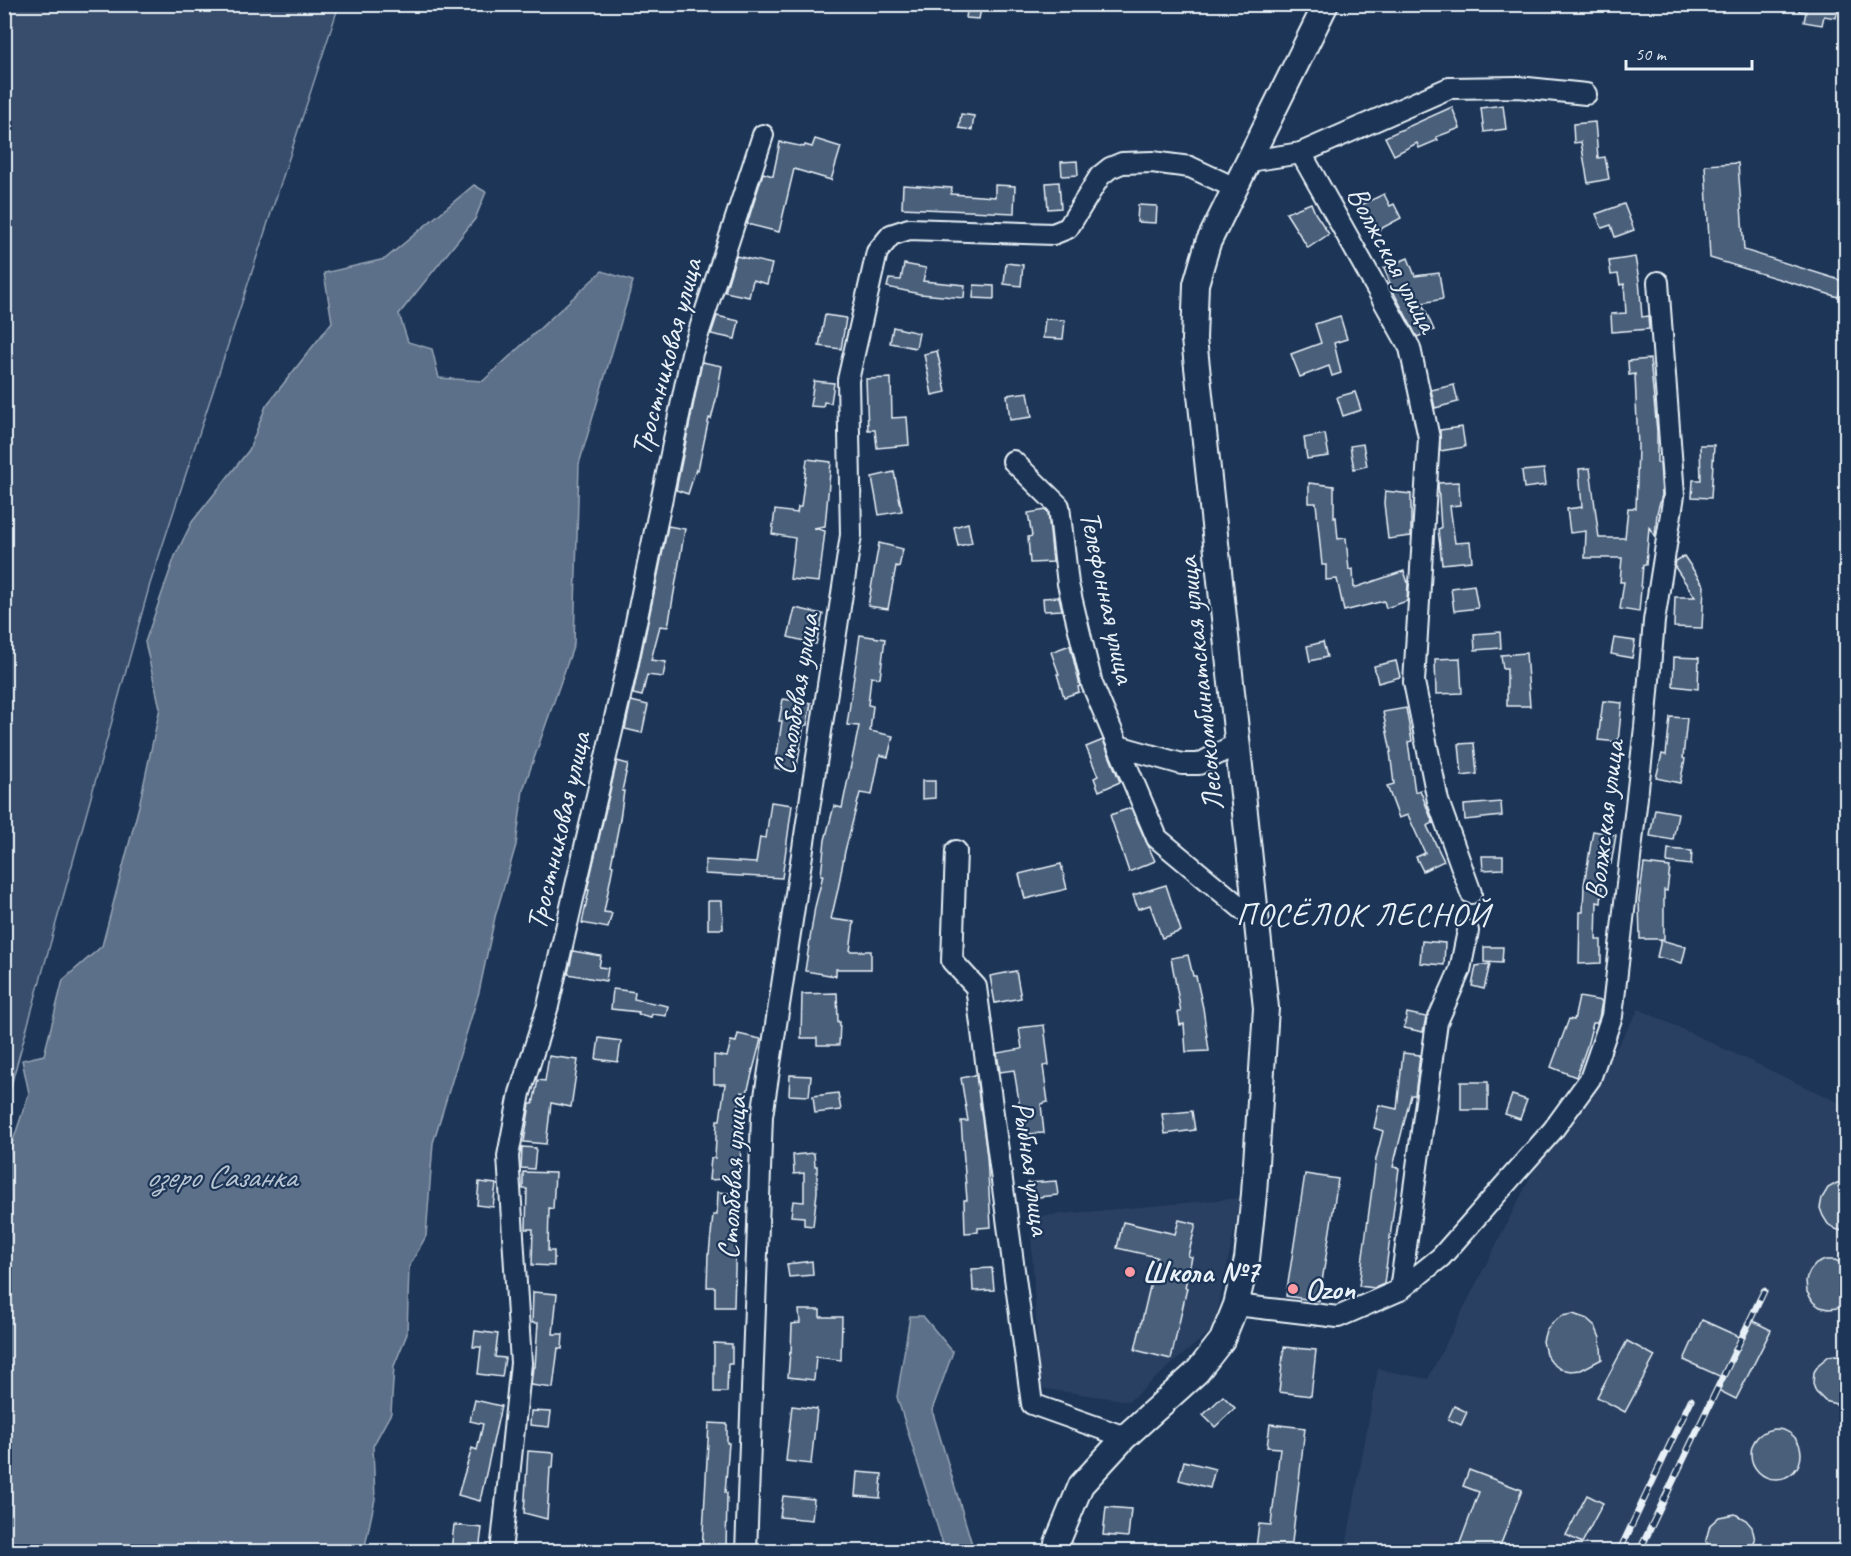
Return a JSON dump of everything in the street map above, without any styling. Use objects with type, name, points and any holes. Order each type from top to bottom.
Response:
[{"type":"street","name":"Лесокомбинатская улица","points":[[1125,1437],[1197,1372],[1222,1340],[1236,1305],[1247,1259],[1253,1205],[1266,1008],[1194,339],[1196,284],[1208,243],[1326,4]]},
{"type":"street","points":[[1249,160],[1301,153],[1449,88],[1518,87],[1586,94]]},
{"type":"street","name":"Тростниковая улица","points":[[501,1551],[520,1363],[508,1156],[520,1093],[548,1006],[625,675],[692,353],[763,135]]},
{"type":"street","name":"Волжская улица","points":[[1301,153],[1410,348],[1429,438],[1414,682],[1438,801],[1471,893]]},
{"type":"street","name":"Столбовая улица","points":[[746,1551],[762,1116],[851,535],[848,380],[877,252],[891,235],[909,229],[1053,234],[1068,228],[1100,176],[1110,168],[1122,163],[1152,162],[1190,168],[1235,188]]},
{"type":"street","name":"Волжская улица","points":[[1236,1305],[1338,1317],[1400,1290],[1441,1257],[1552,1130],[1590,1079],[1612,1016],[1645,727],[1654,621],[1674,495],[1658,282]]},
{"type":"street","name":"Телефонная улица","points":[[1013,461],[1059,506],[1070,595],[1092,684],[1157,838],[1258,922]]},
{"type":"street","points":[[1118,746],[1182,764],[1199,764],[1238,743]]},
{"type":"street","name":"Рыбная улица","points":[[956,851],[952,962],[976,987],[1032,1404],[1125,1437]]},
{"type":"street","points":[[1400,1290],[1437,1022],[1460,970],[1468,931]]},
{"type":"street","points":[[1058,1551],[1058,1543],[1081,1485],[1125,1437]]},
{"type":"shaded area","points":[[5,4],[338,4],[338,8],[150,584],[5,1107]]},
{"type":"shaded area","points":[[1639,1009],[1846,1106],[1846,1551],[1345,1552],[1378,1369],[1428,1379],[1548,1142],[1593,1088]]},
{"type":"shaded area","name":"Школа №7","points":[[1241,1198],[1214,1328],[1129,1401],[1040,1388],[1030,1217]]},
{"type":"water","name":"озеро Сазанка","points":[[474,185],[486,192],[475,219],[399,314],[408,342],[432,349],[439,378],[483,381],[602,271],[633,281],[579,464],[574,644],[523,790],[516,845],[495,917],[479,992],[433,1143],[426,1236],[409,1267],[407,1334],[394,1366],[391,1413],[373,1446],[375,1499],[364,1551],[5,1551],[4,1168],[29,1093],[22,1060],[44,1055],[63,980],[102,946],[139,806],[160,708],[145,642],[175,556],[192,522],[249,450],[266,406],[332,322],[324,273],[385,259]]},
{"type":"water","points":[[910,1316],[923,1316],[953,1352],[932,1410],[974,1551],[945,1551],[897,1397]]},
{"type":"building","points":[[968,4],[982,4],[979,19],[966,18]]},
{"type":"building","points":[[1799,4],[1839,4],[1836,18],[1824,16],[1822,25],[1804,22],[1806,12],[1799,11]]},
{"type":"building","points":[[1503,105],[1506,129],[1484,132],[1481,108]]},
{"type":"building","points":[[1452,107],[1460,128],[1436,137],[1438,140],[1419,148],[1417,143],[1394,155],[1385,137]]},
{"type":"building","points":[[961,114],[974,116],[972,130],[959,128]]},
{"type":"building","points":[[1595,122],[1598,158],[1605,157],[1609,179],[1588,183],[1581,142],[1574,143],[1573,124]]},
{"type":"building","points":[[815,139],[841,147],[831,180],[794,169],[779,232],[747,224],[763,173],[773,176],[780,142],[812,147]]},
{"type":"building","points":[[1077,161],[1078,175],[1062,176],[1061,162]]},
{"type":"building","points":[[1738,163],[1744,250],[1843,281],[1838,297],[1710,258],[1705,165]]},
{"type":"building","points":[[1059,182],[1061,208],[1048,209],[1046,183]]},
{"type":"building","points":[[903,185],[952,188],[951,194],[995,197],[995,185],[1015,186],[1014,213],[902,208]]},
{"type":"building","points":[[1384,194],[1390,206],[1394,204],[1401,218],[1371,234],[1357,207]]},
{"type":"building","points":[[1311,203],[1329,234],[1308,248],[1286,213]]},
{"type":"building","points":[[1624,204],[1634,230],[1615,237],[1611,225],[1602,228],[1596,214]]},
{"type":"building","points":[[1138,205],[1157,206],[1156,223],[1137,222]]},
{"type":"building","points":[[736,256],[772,264],[767,284],[753,280],[749,297],[725,292]]},
{"type":"building","points":[[1635,257],[1642,317],[1648,316],[1649,329],[1612,332],[1611,314],[1626,313],[1624,284],[1620,285],[1618,274],[1611,275],[1609,261]]},
{"type":"building","points":[[1408,258],[1415,276],[1439,273],[1443,299],[1422,303],[1434,330],[1417,337],[1393,291],[1384,268]]},
{"type":"building","points":[[1006,263],[1023,265],[1021,286],[1004,284]]},
{"type":"building","points":[[904,264],[926,268],[923,281],[965,285],[964,298],[920,294],[887,287],[889,279],[901,280]]},
{"type":"building","points":[[974,285],[994,286],[994,299],[973,298]]},
{"type":"building","points":[[825,315],[846,318],[841,349],[819,346]]},
{"type":"building","points":[[717,316],[739,321],[735,339],[711,334]]},
{"type":"building","points":[[1340,316],[1347,339],[1334,343],[1341,373],[1332,376],[1329,366],[1300,377],[1291,354],[1321,343],[1315,324]]},
{"type":"building","points":[[1045,319],[1065,320],[1063,339],[1043,338]]},
{"type":"building","points":[[893,327],[919,333],[916,348],[890,343]]},
{"type":"building","points":[[937,351],[946,392],[932,395],[924,354]]},
{"type":"building","points":[[1650,359],[1657,431],[1657,463],[1660,463],[1662,495],[1657,513],[1655,537],[1649,527],[1639,612],[1620,609],[1624,582],[1620,582],[1622,558],[1585,558],[1586,531],[1570,533],[1567,509],[1582,507],[1579,469],[1590,468],[1599,538],[1625,538],[1628,508],[1636,508],[1638,448],[1635,374],[1629,375],[1628,361]]},
{"type":"building","points":[[702,362],[722,366],[698,470],[696,469],[688,494],[676,490]]},
{"type":"building","points":[[891,378],[892,418],[907,417],[909,445],[877,448],[875,430],[868,430],[866,379]]},
{"type":"building","points":[[814,381],[834,383],[831,403],[824,402],[823,407],[810,406]]},
{"type":"building","points":[[1454,385],[1458,402],[1435,408],[1431,390]]},
{"type":"building","points":[[1028,392],[1032,417],[1010,420],[1007,395]]},
{"type":"building","points":[[1355,392],[1361,410],[1343,416],[1337,397]]},
{"type":"building","points":[[1462,427],[1465,447],[1440,451],[1440,430]]},
{"type":"building","points":[[1325,434],[1329,456],[1307,459],[1304,438]]},
{"type":"building","points":[[1363,444],[1367,466],[1354,469],[1350,446]]},
{"type":"building","points":[[1700,445],[1714,445],[1711,498],[1692,497],[1693,480],[1701,480]]},
{"type":"building","points":[[807,459],[831,462],[825,526],[814,528],[825,531],[819,582],[790,579],[795,538],[772,534],[775,510],[797,513],[798,507],[801,507]]},
{"type":"building","points":[[1544,469],[1546,485],[1524,488],[1522,471]]},
{"type":"building","points":[[894,472],[902,511],[879,515],[872,477]]},
{"type":"building","points":[[1459,482],[1460,505],[1450,506],[1455,543],[1470,542],[1472,561],[1442,564],[1438,529],[1441,528],[1438,483]]},
{"type":"building","points":[[1309,483],[1334,486],[1334,518],[1336,517],[1338,539],[1346,538],[1349,570],[1353,569],[1354,588],[1404,571],[1408,583],[1407,601],[1386,608],[1384,601],[1344,611],[1337,579],[1326,580],[1326,565],[1322,565],[1316,503],[1309,503]]},
{"type":"building","points":[[1385,491],[1411,494],[1411,536],[1388,539]]},
{"type":"building","points":[[1046,510],[1053,562],[1030,563],[1028,537],[1032,536],[1028,513]]},
{"type":"building","points":[[968,523],[972,543],[958,546],[954,527]]},
{"type":"building","points":[[668,526],[685,529],[668,627],[660,626],[651,660],[666,662],[663,677],[647,675],[642,696],[633,694]]},
{"type":"building","points":[[879,543],[903,549],[899,567],[896,566],[888,609],[868,606]]},
{"type":"building","points":[[1684,556],[1704,586],[1702,628],[1674,627],[1675,597],[1695,597],[1675,567],[1676,561]]},
{"type":"building","points":[[1474,585],[1478,608],[1454,611],[1451,588]]},
{"type":"building","points":[[1059,597],[1062,610],[1044,611],[1043,598]]},
{"type":"building","points":[[795,608],[823,614],[816,644],[788,637]]},
{"type":"building","points":[[1500,632],[1501,648],[1475,650],[1474,634]]},
{"type":"building","points":[[860,635],[885,639],[880,678],[871,677],[868,705],[873,706],[870,731],[893,736],[888,757],[880,755],[872,795],[860,793],[831,919],[854,922],[850,951],[871,951],[871,969],[836,969],[836,976],[805,971],[815,907],[823,875],[821,875],[825,840],[834,806],[842,808],[859,726],[847,725]]},
{"type":"building","points":[[1614,638],[1635,641],[1632,658],[1611,654]]},
{"type":"building","points":[[1323,642],[1327,657],[1310,661],[1307,646]]},
{"type":"building","points":[[1070,645],[1080,686],[1078,687],[1079,692],[1064,697],[1051,652]]},
{"type":"building","points":[[1526,653],[1530,706],[1507,706],[1507,669],[1503,669],[1501,655]]},
{"type":"building","points":[[1674,657],[1699,658],[1698,689],[1673,686]]},
{"type":"building","points":[[1460,658],[1462,693],[1436,694],[1435,659]]},
{"type":"building","points":[[1396,661],[1400,677],[1378,683],[1374,666]]},
{"type":"building","points":[[783,699],[811,703],[807,725],[804,725],[796,772],[775,768]]},
{"type":"building","points":[[631,701],[648,705],[642,733],[625,729]]},
{"type":"building","points":[[1603,701],[1622,703],[1618,742],[1598,740]]},
{"type":"building","points":[[1406,708],[1412,741],[1408,742],[1415,792],[1420,790],[1433,823],[1427,826],[1444,861],[1423,871],[1416,857],[1425,853],[1408,815],[1399,818],[1387,786],[1394,784],[1391,752],[1383,712]]},
{"type":"building","points":[[1670,717],[1687,718],[1683,758],[1685,759],[1680,783],[1656,778],[1662,754],[1666,755]]},
{"type":"building","points":[[1103,740],[1120,782],[1099,791],[1094,778],[1098,776],[1086,747]]},
{"type":"building","points":[[1474,743],[1477,774],[1462,776],[1459,744]]},
{"type":"building","points":[[617,761],[628,764],[604,912],[612,913],[608,928],[582,923],[589,890],[587,890]]},
{"type":"building","points":[[922,781],[935,781],[935,798],[922,799]]},
{"type":"building","points":[[771,802],[792,805],[782,878],[705,874],[705,860],[756,863],[760,837],[766,838]]},
{"type":"building","points":[[1501,802],[1502,816],[1465,820],[1464,805]]},
{"type":"building","points":[[1131,808],[1155,861],[1129,872],[1110,815]]},
{"type":"building","points":[[1655,809],[1678,813],[1673,840],[1650,836]]},
{"type":"building","points":[[1593,831],[1616,835],[1611,864],[1603,863],[1601,903],[1597,902],[1596,940],[1601,940],[1601,963],[1579,964],[1580,912],[1583,912],[1584,885]]},
{"type":"building","points":[[1668,849],[1692,851],[1691,865],[1667,862]]},
{"type":"building","points":[[1482,856],[1503,856],[1503,869],[1483,870]]},
{"type":"building","points":[[1061,864],[1067,889],[1025,899],[1019,874]]},
{"type":"building","points":[[1644,864],[1670,867],[1667,891],[1664,890],[1664,939],[1640,939],[1639,900]]},
{"type":"building","points":[[1166,885],[1181,931],[1162,938],[1150,905],[1138,909],[1133,895]]},
{"type":"building","points":[[708,901],[722,901],[723,929],[708,929]]},
{"type":"building","points":[[1661,940],[1686,947],[1682,963],[1657,957]]},
{"type":"building","points":[[1422,941],[1445,943],[1444,965],[1420,963]]},
{"type":"building","points":[[1484,947],[1503,947],[1502,963],[1484,962]]},
{"type":"building","points":[[573,951],[601,956],[599,967],[608,968],[606,981],[568,974]]},
{"type":"building","points":[[1188,955],[1193,976],[1196,976],[1203,1008],[1209,1051],[1186,1052],[1184,1024],[1180,1025],[1178,1012],[1181,1012],[1171,958]]},
{"type":"building","points":[[1490,964],[1484,989],[1472,986],[1476,966]]},
{"type":"building","points":[[1016,971],[1021,998],[995,1003],[990,976]]},
{"type":"building","points":[[613,989],[635,992],[634,999],[668,1006],[666,1016],[652,1014],[651,1017],[638,1014],[639,1012],[611,1009]]},
{"type":"building","points":[[837,993],[838,1022],[840,1022],[839,1045],[817,1045],[817,1038],[801,1038],[802,994]]},
{"type":"building","points":[[1579,997],[1602,1001],[1599,1018],[1597,1023],[1593,1023],[1576,1077],[1551,1067],[1569,1019],[1574,1020]]},
{"type":"building","points":[[1407,1013],[1426,1017],[1423,1032],[1404,1028]]},
{"type":"building","points":[[1044,1025],[1049,1065],[1043,1066],[1048,1102],[1041,1104],[1044,1133],[1025,1134],[1014,1070],[1000,1072],[997,1053],[1022,1049],[1019,1028]]},
{"type":"building","points":[[738,1034],[761,1039],[747,1093],[741,1092],[737,1121],[741,1122],[740,1178],[709,1180],[711,1158],[715,1158],[717,1120],[720,1120],[725,1084],[714,1084],[714,1055],[727,1057],[731,1041],[736,1042]]},
{"type":"building","points":[[599,1038],[621,1041],[618,1062],[596,1059]]},
{"type":"building","points":[[1403,1053],[1420,1055],[1415,1095],[1411,1095],[1393,1167],[1399,1168],[1384,1284],[1375,1288],[1359,1286],[1376,1159],[1383,1131],[1374,1128],[1379,1105],[1397,1109]]},
{"type":"building","points":[[549,1056],[578,1060],[571,1107],[551,1103],[546,1144],[524,1142],[530,1104],[533,1104],[538,1080],[545,1081]]},
{"type":"building","points":[[790,1075],[811,1076],[809,1096],[789,1095]]},
{"type":"building","points":[[976,1075],[987,1156],[991,1227],[978,1228],[978,1232],[965,1233],[964,1200],[967,1200],[961,1121],[968,1121],[961,1078]]},
{"type":"building","points":[[1461,1082],[1488,1082],[1488,1110],[1461,1110]]},
{"type":"building","points":[[838,1093],[841,1110],[815,1113],[813,1096]]},
{"type":"building","points":[[1512,1095],[1527,1100],[1520,1119],[1505,1114]]},
{"type":"building","points":[[1192,1111],[1195,1130],[1165,1134],[1162,1114]]},
{"type":"building","points":[[522,1147],[536,1148],[534,1169],[521,1168]]},
{"type":"building","points":[[814,1153],[815,1166],[817,1166],[817,1192],[813,1226],[804,1225],[804,1217],[791,1216],[793,1201],[804,1202],[804,1173],[794,1174],[793,1155]]},
{"type":"building","points":[[523,1172],[555,1173],[553,1209],[549,1208],[548,1251],[554,1251],[554,1266],[532,1265],[533,1229],[526,1229],[527,1189],[523,1189]]},
{"type":"building","points":[[1305,1174],[1338,1179],[1319,1301],[1286,1296]]},
{"type":"building","points":[[1056,1181],[1058,1195],[1029,1198],[1028,1183]]},
{"type":"building","points":[[1846,1181],[1846,1232],[1828,1224],[1820,1208],[1822,1198],[1828,1188]]},
{"type":"building","points":[[479,1182],[496,1184],[493,1207],[477,1205]]},
{"type":"building","points":[[718,1192],[737,1194],[734,1307],[715,1307],[715,1287],[707,1287],[708,1254],[713,1215],[717,1215]]},
{"type":"building","name":"Школа №7","points":[[1179,1220],[1196,1224],[1188,1256],[1192,1257],[1185,1287],[1187,1288],[1171,1359],[1135,1350],[1157,1257],[1117,1248],[1123,1222],[1175,1234]]},
{"type":"building","points":[[1825,1260],[1835,1260],[1846,1265],[1846,1303],[1838,1308],[1820,1307],[1813,1302],[1807,1292],[1806,1280],[1810,1271],[1816,1264]]},
{"type":"building","points":[[812,1261],[813,1275],[789,1277],[787,1264]]},
{"type":"building","points":[[992,1268],[994,1290],[973,1291],[972,1269]]},
{"type":"building","points":[[533,1292],[557,1294],[553,1334],[563,1334],[562,1349],[558,1348],[553,1388],[531,1385],[533,1367],[535,1367],[538,1323],[532,1323]]},
{"type":"building","points":[[799,1310],[820,1310],[820,1317],[842,1317],[841,1360],[816,1357],[814,1380],[788,1377],[792,1324],[800,1323]]},
{"type":"building","points":[[1573,1314],[1587,1319],[1595,1326],[1600,1338],[1602,1359],[1581,1370],[1571,1371],[1560,1369],[1552,1363],[1546,1355],[1543,1341],[1546,1330],[1553,1322],[1562,1316]]},
{"type":"building","points":[[1702,1320],[1744,1339],[1753,1321],[1771,1330],[1736,1399],[1718,1390],[1724,1378],[1684,1360]]},
{"type":"building","points":[[475,1331],[498,1334],[495,1357],[505,1358],[502,1377],[478,1374],[481,1347],[473,1347]]},
{"type":"building","points":[[1627,1341],[1655,1356],[1625,1412],[1597,1397]]},
{"type":"building","points":[[714,1343],[732,1344],[732,1364],[728,1364],[727,1392],[714,1392]]},
{"type":"building","points":[[1284,1347],[1316,1350],[1311,1396],[1279,1392]]},
{"type":"building","points":[[1829,1356],[1846,1356],[1846,1403],[1836,1404],[1825,1401],[1816,1392],[1813,1384],[1814,1372],[1819,1364]]},
{"type":"building","points":[[1223,1396],[1235,1408],[1215,1427],[1203,1415]]},
{"type":"building","points":[[475,1400],[501,1406],[480,1501],[458,1495],[472,1448],[477,1450],[483,1424],[470,1421]]},
{"type":"building","points":[[792,1406],[817,1409],[811,1464],[786,1461]]},
{"type":"building","points":[[1454,1406],[1467,1412],[1461,1425],[1448,1419]]},
{"type":"building","points":[[531,1411],[551,1412],[549,1427],[530,1425]]},
{"type":"building","points":[[709,1423],[727,1424],[727,1443],[729,1443],[725,1493],[727,1493],[726,1551],[702,1551]]},
{"type":"building","points":[[1270,1424],[1305,1428],[1291,1551],[1256,1548],[1259,1524],[1271,1525],[1280,1448],[1267,1447]]},
{"type":"building","points":[[1776,1429],[1785,1431],[1796,1440],[1801,1454],[1799,1463],[1790,1474],[1776,1479],[1767,1477],[1756,1468],[1751,1454],[1753,1445],[1762,1434]]},
{"type":"building","points":[[528,1451],[554,1453],[553,1468],[550,1468],[547,1519],[524,1513]]},
{"type":"building","points":[[1184,1461],[1215,1469],[1210,1488],[1179,1480]]},
{"type":"building","points":[[1469,1470],[1522,1490],[1498,1551],[1457,1551],[1479,1492],[1463,1486]]},
{"type":"building","points":[[857,1472],[882,1474],[880,1498],[855,1496]]},
{"type":"building","points":[[1587,1495],[1603,1503],[1582,1543],[1566,1535]]},
{"type":"building","points":[[783,1496],[814,1499],[812,1520],[780,1517]]},
{"type":"building","points":[[1106,1507],[1131,1509],[1128,1537],[1103,1535]]},
{"type":"building","points":[[1735,1514],[1746,1520],[1752,1527],[1755,1540],[1752,1551],[1709,1551],[1706,1540],[1710,1525],[1719,1517]]},
{"type":"building","points":[[454,1525],[482,1528],[479,1551],[451,1551]]},
{"type":"railway","points":[[1639,1552],[1764,1291]]},
{"type":"railway","points":[[1619,1552],[1691,1400]]},
{"type":"place","name":"Школа №7","points":[[1130,1272]]},
{"type":"place","name":"Ozon","points":[[1293,1289]]},
{"type":"district","name":"ПОСЁЛОК ЛЕСНОЙ","points":[[1363,914]]}]
